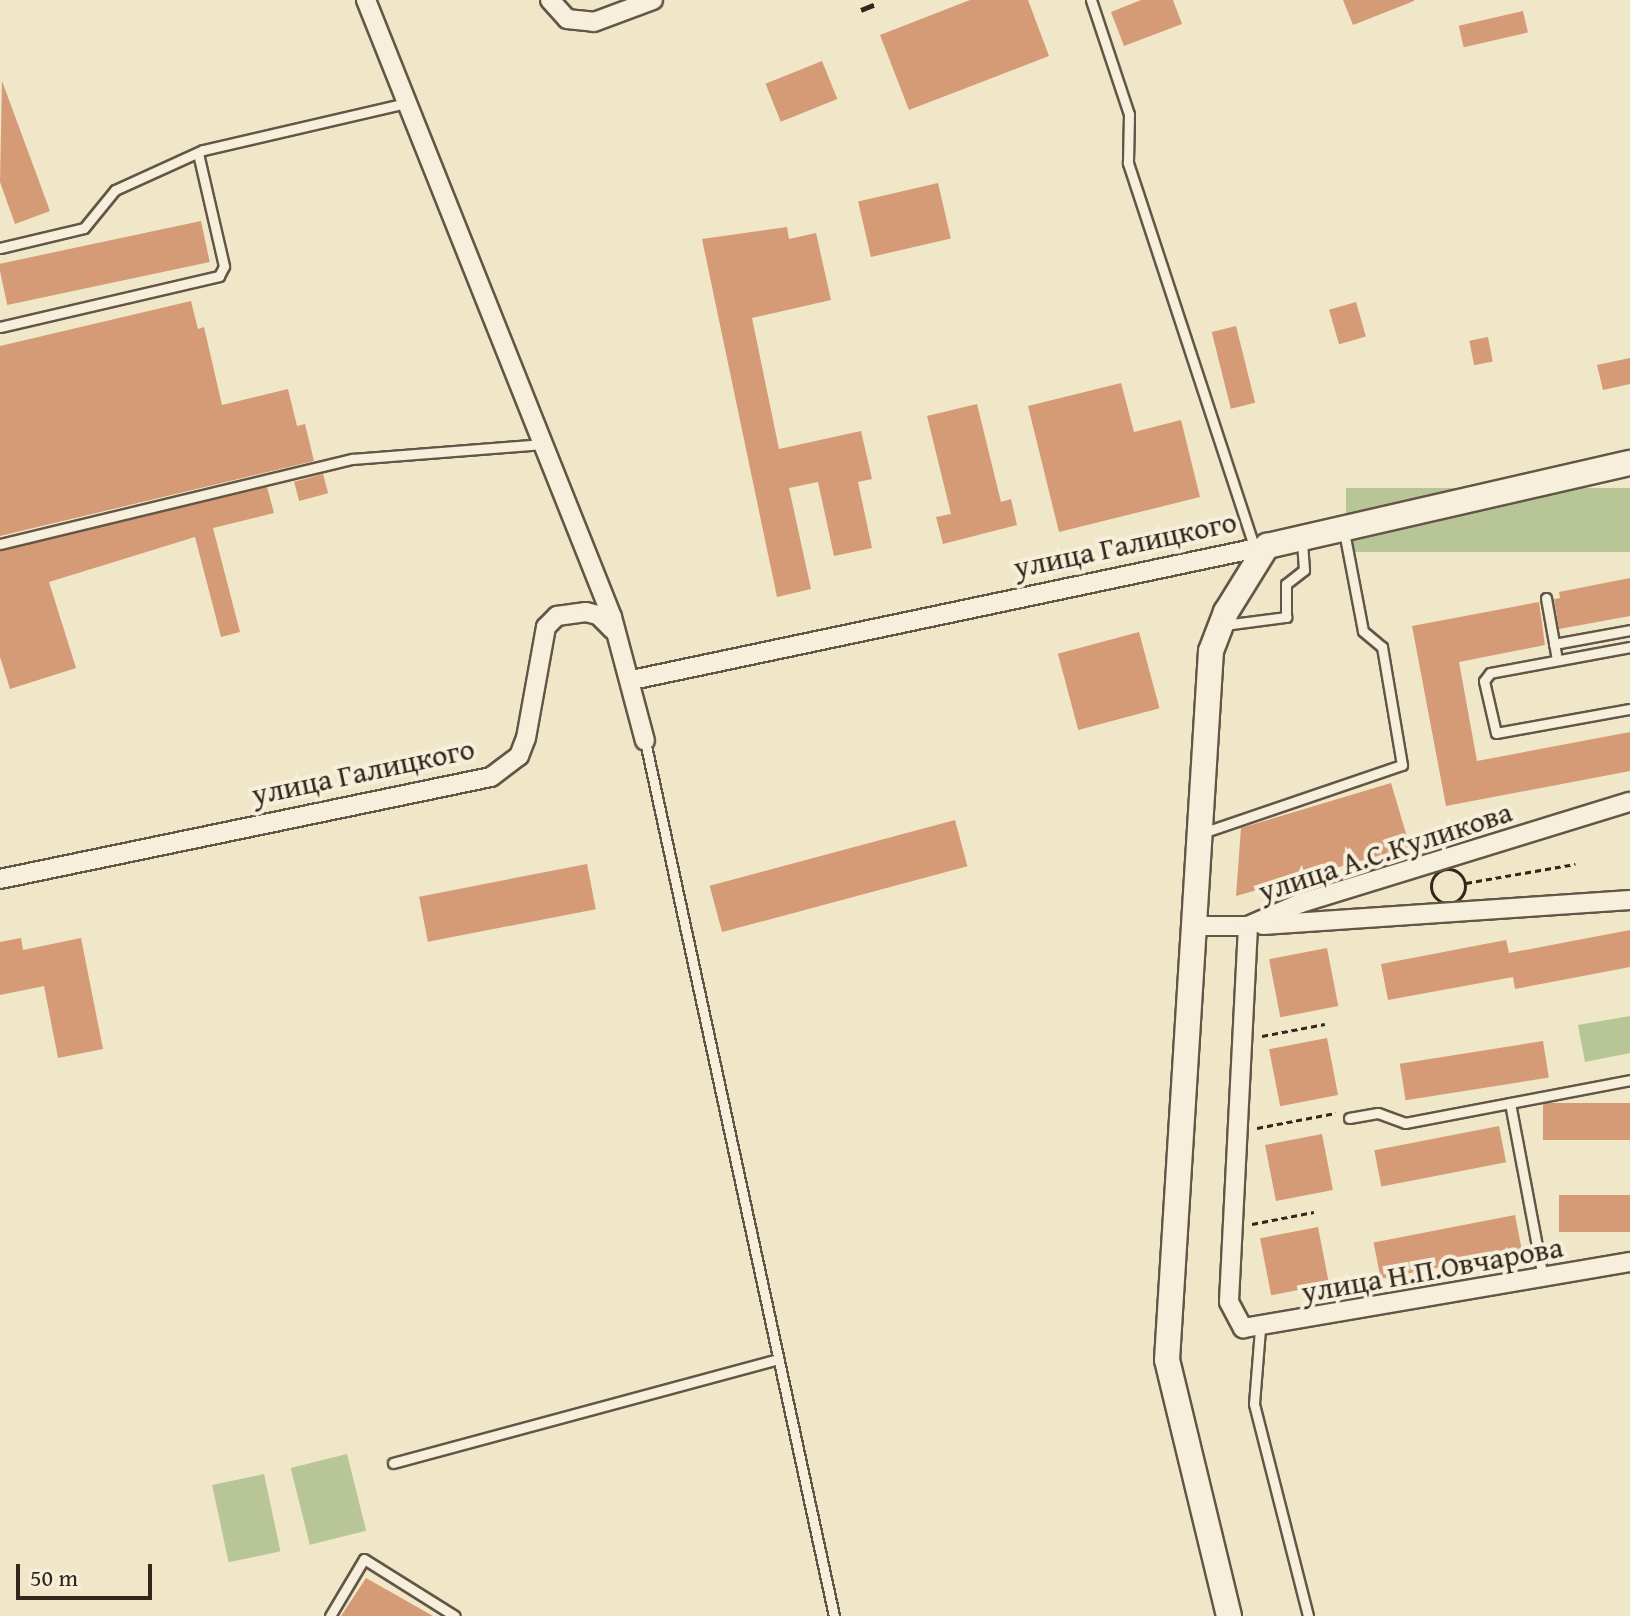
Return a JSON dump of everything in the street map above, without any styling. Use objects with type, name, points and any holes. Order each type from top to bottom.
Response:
[{"type":"street","points":[[366,0],[618,635],[632,680],[645,741]]},
{"type":"street","points":[[550,0],[567,19],[594,22],[653,0]]},
{"type":"street","name":"улица Галицкого","points":[[632,680],[1261,548],[1630,463]]},
{"type":"street","points":[[1229,1616],[1167,1360],[1195,926],[1206,685],[1221,626],[1261,548]]},
{"type":"street","name":"улица Галицкого","points":[[1,876],[491,777],[519,756],[526,738],[546,627],[557,616],[586,612],[598,615],[618,635]]},
{"type":"street","name":"улица А.С.Куликова","points":[[1248,926],[1301,903],[1630,802]]},
{"type":"street","name":"улица А.С.Куликова","points":[[1248,926],[1630,900]]},
{"type":"street","points":[[1195,926],[1248,926],[1229,1302],[1251,1328]]},
{"type":"street","name":"улица Н.П.Овчарова","points":[[1251,1328],[1630,1262]]},
{"type":"lane","points":[[1091,0],[1129,114],[1128,163],[1261,548]]},
{"type":"lane","points":[[0,248],[84,228],[115,190],[198,153],[407,103]]},
{"type":"lane","points":[[0,327],[219,276],[224,266],[198,153]]},
{"type":"lane","points":[[0,544],[352,459],[543,444]]},
{"type":"lane","points":[[1199,834],[1402,765],[1382,647],[1363,631],[1343,529]]},
{"type":"lane","points":[[1221,626],[1286,617],[1286,584],[1304,570],[1302,539]]},
{"type":"lane","points":[[1546,598],[1557,660]]},
{"type":"lane","points":[[1554,644],[1630,630]]},
{"type":"lane","points":[[1630,647],[1484,676],[1496,733],[1630,709]]},
{"type":"lane","points":[[645,741],[834,1616]]},
{"type":"lane","points":[[1349,1118],[1378,1113],[1405,1123],[1630,1080]]},
{"type":"lane","points":[[1510,1103],[1543,1278]]},
{"type":"lane","points":[[1251,1328],[1254,1404],[1308,1616]]},
{"type":"lane","points":[[393,1463],[778,1359]]},
{"type":"lane","points":[[330,1616],[364,1559],[455,1616]]},
{"type":"path","points":[[1466,883],[1575,864]]},
{"type":"path","points":[[1454,867],[1466,883],[1461,902],[1440,904],[1429,889],[1435,873],[1454,867]]},
{"type":"path","points":[[1242,1040],[1325,1024]]},
{"type":"path","points":[[1238,1131],[1340,1112],[1349,1118]]},
{"type":"path","points":[[1233,1227],[1314,1212]]},
{"type":"green space","points":[[1346,488],[1630,488],[1630,552],[1346,552]]},
{"type":"green space","points":[[1630,1016],[1630,1053],[1585,1062],[1578,1025]]},
{"type":"green space","points":[[347,1454],[366,1531],[310,1545],[291,1468]]},
{"type":"green space","points":[[264,1474],[280,1551],[229,1562],[212,1485]]},
{"type":"building","points":[[970,0],[1028,0],[1049,56],[909,110],[880,35]]},
{"type":"building","points":[[1141,0],[1173,0],[1182,24],[1124,46],[1111,12]]},
{"type":"building","points":[[1343,0],[1414,0],[1414,1],[1353,25]]},
{"type":"building","points":[[1523,11],[1528,32],[1464,47],[1459,26]]},
{"type":"building","points":[[822,61],[837,99],[781,122],[765,84]]},
{"type":"building","points":[[2,81],[50,211],[15,224],[0,182]]},
{"type":"building","points":[[938,183],[951,239],[871,257],[858,201]]},
{"type":"building","points":[[201,221],[210,262],[7,305],[0,264]]},
{"type":"building","points":[[787,227],[789,239],[816,233],[831,300],[752,318],[779,449],[861,431],[872,479],[858,482],[872,548],[834,556],[818,482],[789,488],[811,589],[777,597],[702,239]]},
{"type":"building","points":[[191,301],[198,329],[204,327],[222,405],[288,389],[297,426],[305,424],[314,461],[0,536],[0,346]]},
{"type":"building","points":[[1356,302],[1366,337],[1339,344],[1329,310]]},
{"type":"building","points":[[1236,326],[1255,403],[1231,409],[1212,332]]},
{"type":"building","points":[[1488,337],[1493,362],[1474,365],[1469,341]]},
{"type":"building","points":[[1630,358],[1630,384],[1603,390],[1597,365]]},
{"type":"building","points":[[1121,383],[1134,432],[1181,420],[1200,497],[1059,532],[1028,406]]},
{"type":"building","points":[[977,404],[1001,502],[1011,499],[1017,525],[943,544],[936,517],[951,514],[927,416]]},
{"type":"building","points":[[323,474],[328,493],[299,501],[294,482]]},
{"type":"building","points":[[267,487],[274,513],[213,528],[240,632],[221,637],[195,537],[49,582],[76,668],[10,689],[0,657],[0,551]]},
{"type":"building","points":[[1630,578],[1630,616],[1559,629],[1554,599],[1560,598],[1559,592]]},
{"type":"building","points":[[1539,602],[1545,645],[1459,662],[1477,761],[1630,732],[1630,771],[1446,806],[1412,626]]},
{"type":"building","points":[[1139,632],[1159,708],[1078,730],[1058,654]]},
{"type":"building","points":[[1391,783],[1410,847],[1236,896],[1241,828]]},
{"type":"building","points":[[955,820],[967,866],[722,932],[710,886]]},
{"type":"building","points":[[587,864],[596,909],[428,942],[419,897]]},
{"type":"building","points":[[1630,930],[1630,967],[1515,989],[1513,977],[1388,1000],[1381,964],[1506,940],[1509,953]]},
{"type":"building","points":[[21,938],[23,950],[81,938],[103,1049],[58,1058],[44,986],[0,995],[0,942]]},
{"type":"building","points":[[1327,948],[1338,1006],[1280,1017],[1269,959]]},
{"type":"building","points":[[1327,1038],[1338,1095],[1280,1106],[1269,1049]]},
{"type":"building","points":[[1543,1041],[1549,1078],[1406,1100],[1400,1064]]},
{"type":"building","points":[[1543,1103],[1630,1103],[1630,1140],[1543,1140]]},
{"type":"building","points":[[1499,1126],[1506,1162],[1381,1187],[1374,1150]]},
{"type":"building","points":[[1322,1134],[1333,1190],[1276,1201],[1265,1145]]},
{"type":"building","points":[[1559,1195],[1630,1195],[1630,1232],[1559,1232]]},
{"type":"building","points":[[1515,1215],[1522,1251],[1381,1279],[1374,1242]]},
{"type":"building","points":[[1318,1227],[1329,1284],[1271,1295],[1260,1238]]},
{"type":"building","points":[[366,1578],[433,1616],[341,1616]]},
{"type":"railway","points":[[861,10],[886,0]]}]
